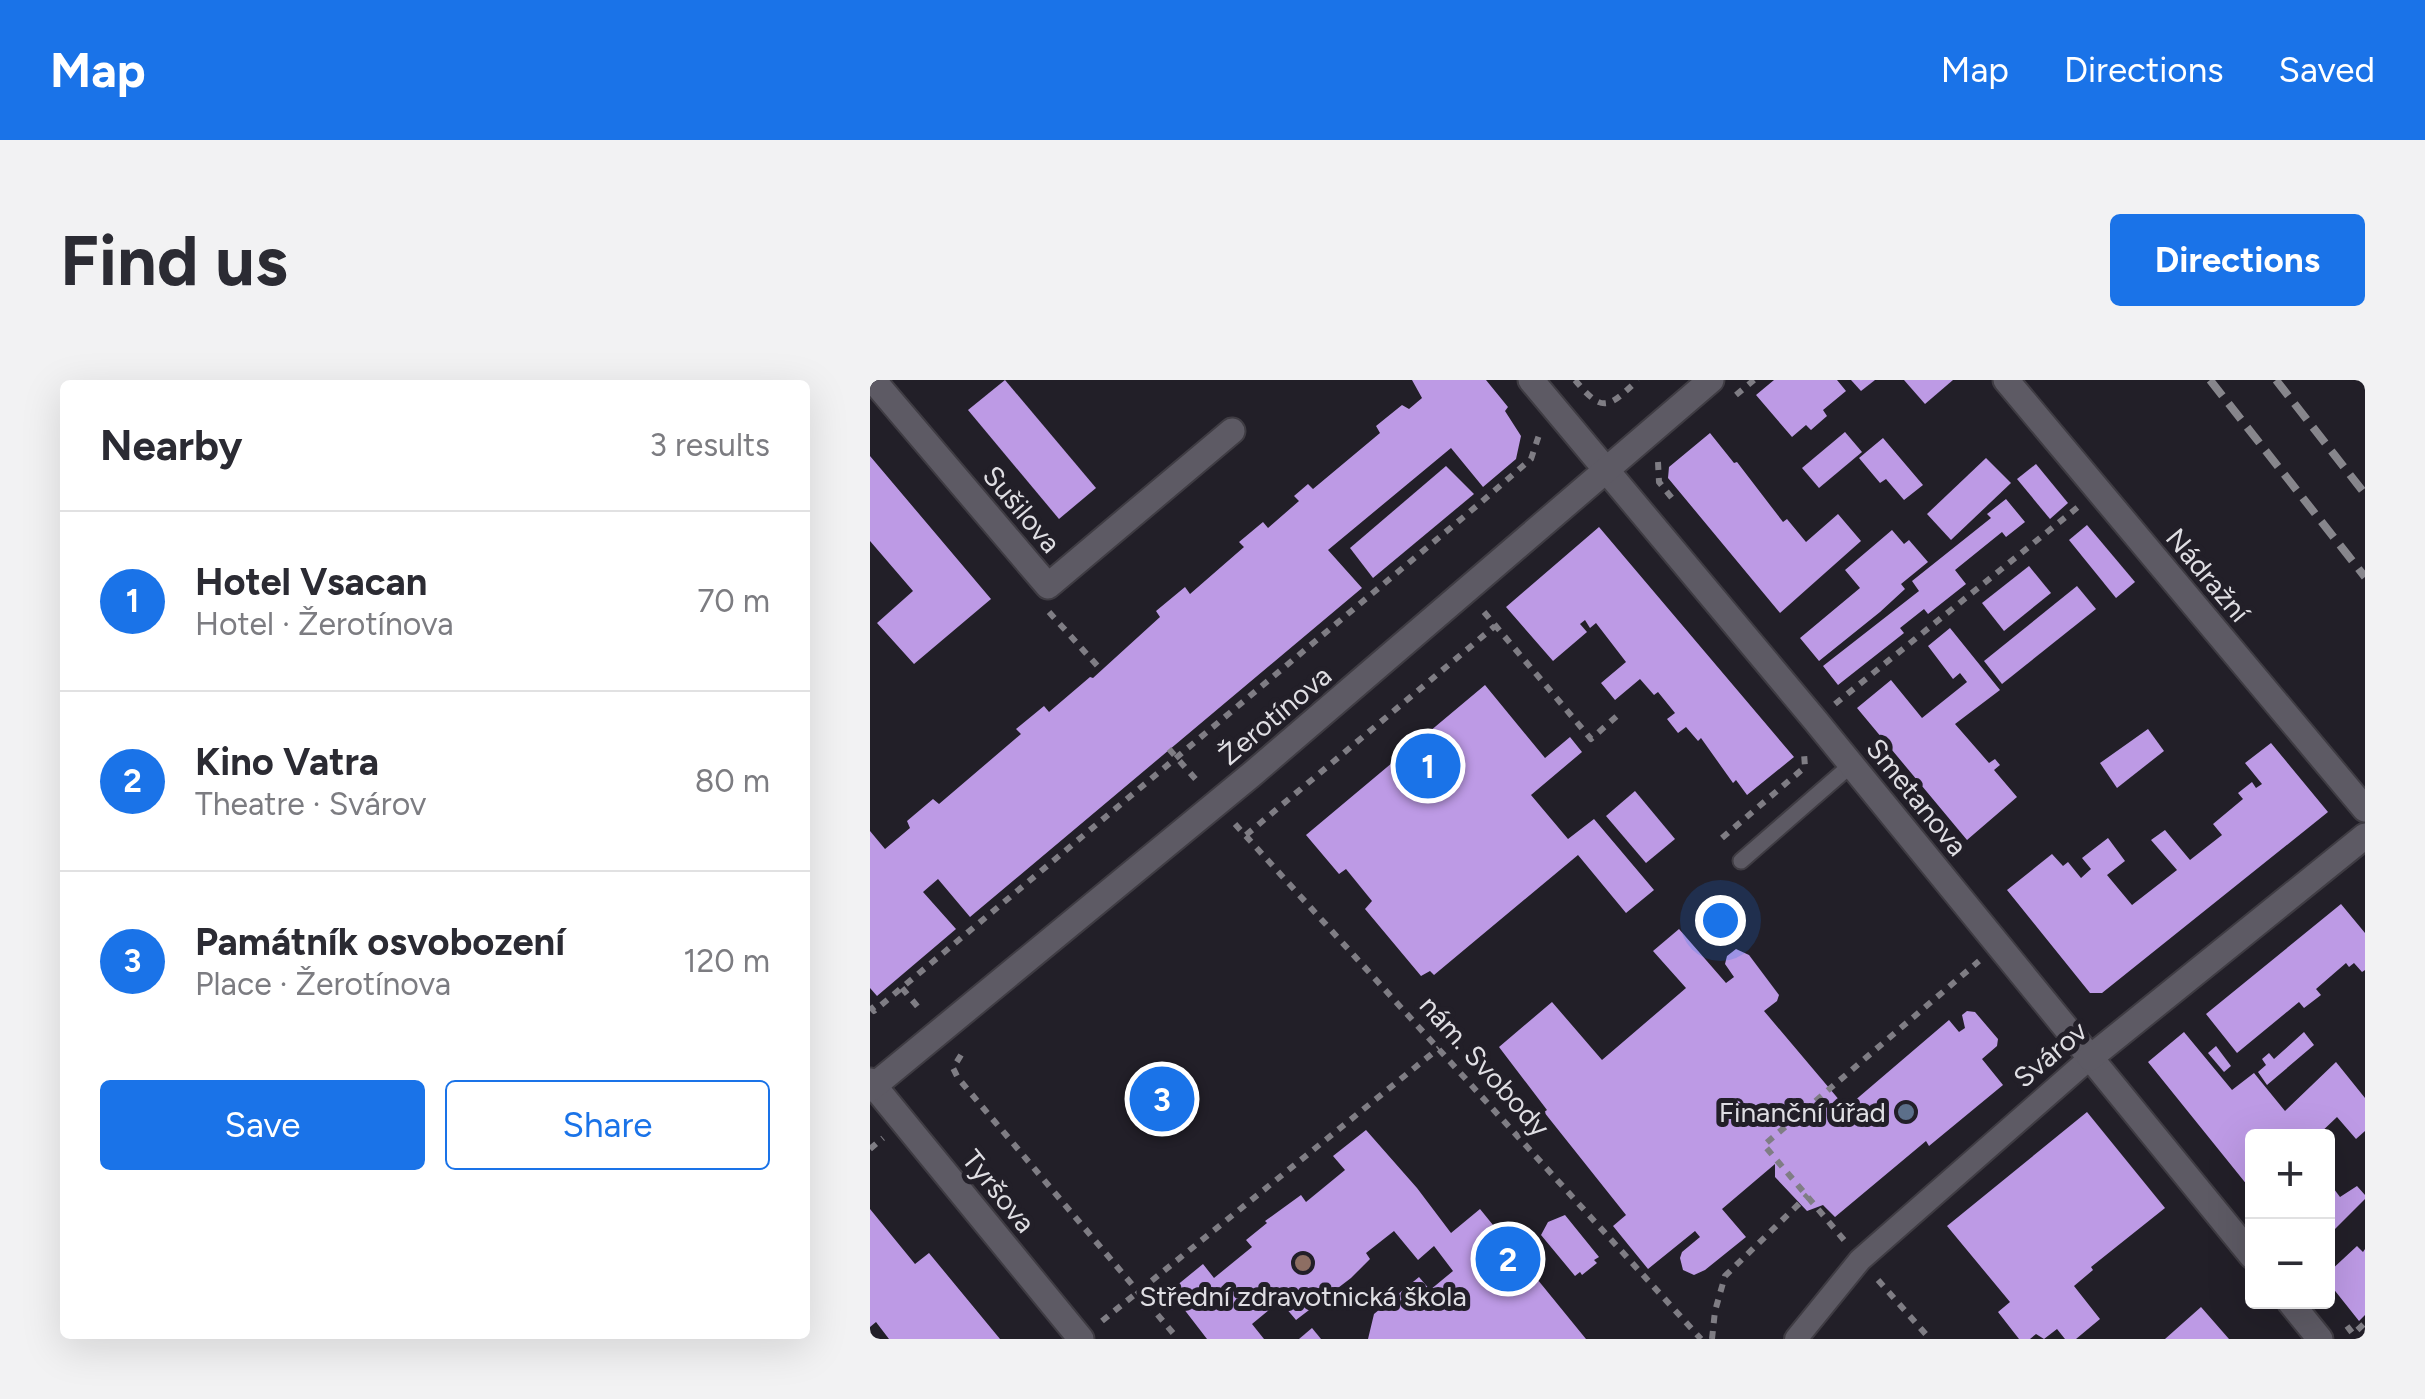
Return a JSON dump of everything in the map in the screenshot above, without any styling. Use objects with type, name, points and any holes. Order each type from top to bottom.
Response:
[{"type":"street","name":"Sušilova","points":[[872,380],[1048,586],[1232,431]]},
{"type":"street","name":"Smetanova","points":[[1531,380],[1815,720],[2245,1247]]},
{"type":"street","name":"Nádražní","points":[[2006,380],[2365,809]]},
{"type":"street","name":"Žerotínova","points":[[871,1086],[1474,602],[1605,471],[1702,383]]},
{"type":"street","name":"Svárov","points":[[1796,1339],[1860,1260],[2090,1058],[2365,836]]},
{"type":"street","name":"Tyršova","points":[[871,1086],[1081,1339]]},
{"type":"street","points":[[2296,1309],[2320,1339]]},
{"type":"lane","points":[[1741,860],[1851,765]]},
{"type":"path","points":[[1575,380],[1590,399],[1602,405],[1611,404],[1638,380]]},
{"type":"path","points":[[1725,404],[1754,380]]},
{"type":"path","points":[[870,1006],[874,1011],[902,988],[1530,459],[1540,432],[1530,419]]},
{"type":"path","points":[[1668,454],[1658,462],[1659,482],[1682,511]]},
{"type":"path","points":[[1815,720],[2082,503]]},
{"type":"path","points":[[1048,586],[1035,597],[1102,670]]},
{"type":"path","points":[[1474,602],[1496,598]]},
{"type":"path","points":[[1474,602],[1591,739],[1618,715]]},
{"type":"path","points":[[1246,835],[1496,626]]},
{"type":"path","points":[[1828,686],[1840,700]]},
{"type":"path","points":[[1722,838],[1804,767],[1804,744]]},
{"type":"path","points":[[1169,749],[1207,792]]},
{"type":"path","name":"nám. Svobody","points":[[1225,838],[1237,826],[1246,835],[1701,1339]]},
{"type":"path","points":[[1930,1339],[1764,1145],[1999,944]]},
{"type":"path","points":[[902,988],[926,1016]]},
{"type":"path","points":[[972,1045],[953,1068],[958,1078],[1178,1339]]},
{"type":"path","points":[[1081,1339],[1439,1048]]},
{"type":"path","points":[[1712,1339],[1725,1276],[1808,1195]]},
{"type":"path","points":[[2353,1334],[2365,1323]]},
{"type":"building","points":[[1005,380],[1096,488],[1059,519],[968,410]]},
{"type":"building","points":[[1412,380],[1486,380],[1508,407],[1505,411],[1521,436],[1516,459],[1483,487],[1451,448],[1328,550],[1362,588],[970,917],[938,879],[923,892],[956,929],[877,996],[870,988],[870,831],[885,849],[910,828],[907,821],[933,799],[939,804],[1021,734],[1016,729],[1044,706],[1049,712],[1093,678],[1160,617],[1156,611],[1185,587],[1190,594],[1244,547],[1239,542],[1263,522],[1268,528],[1299,501],[1294,496],[1308,484],[1313,489],[1380,433],[1376,426],[1402,405],[1409,409],[1422,398]]},
{"type":"building","points":[[1774,380],[1837,380],[1846,391],[1823,410],[1827,416],[1811,430],[1806,425],[1792,437],[1756,395]]},
{"type":"building","points":[[1851,380],[1875,380],[1861,391]]},
{"type":"building","points":[[1904,380],[1953,380],[1925,404]]},
{"type":"building","points":[[1845,432],[1862,452],[1819,488],[1802,468]]},
{"type":"building","points":[[1710,433],[1783,522],[1787,519],[1806,542],[1838,514],[1861,541],[1780,613],[1668,478],[1669,467]]},
{"type":"building","points":[[1883,438],[1923,485],[1904,500],[1886,479],[1880,483],[1859,458]]},
{"type":"building","points":[[870,456],[991,599],[914,664],[877,623],[913,591],[870,541]]},
{"type":"building","points":[[1986,458],[2011,483],[1951,540],[1927,514]]},
{"type":"building","points":[[2036,464],[2068,503],[2050,519],[2017,479]]},
{"type":"building","points":[[1446,466],[1474,494],[1373,578],[1350,548]]},
{"type":"building","points":[[2006,499],[2025,522],[2006,537],[2002,532],[1955,570],[1966,584],[1928,614],[1924,609],[1900,628],[1904,633],[1838,685],[1823,666],[1919,591],[1912,581],[1991,518],[1987,514]]},
{"type":"building","points":[[2087,525],[2135,582],[2116,598],[2069,540]]},
{"type":"building","points":[[1599,527],[1794,757],[1747,795],[1736,780],[1733,783],[1701,738],[1698,741],[1686,727],[1678,733],[1667,719],[1675,713],[1658,692],[1654,695],[1640,679],[1615,700],[1601,683],[1626,662],[1596,623],[1590,628],[1585,620],[1580,624],[1587,632],[1553,661],[1506,607]]},
{"type":"building","points":[[1892,530],[1904,544],[1909,540],[1928,562],[1901,584],[1905,589],[1880,612],[1819,661],[1800,638],[1860,588],[1845,570]]},
{"type":"building","points":[[2029,566],[2051,593],[2004,631],[1982,603]]},
{"type":"building","points":[[2077,586],[2096,609],[2002,684],[1984,661]]},
{"type":"building","points":[[1950,628],[2000,690],[1955,724],[1989,763],[1995,759],[2000,765],[1994,770],[2017,797],[1967,840],[1857,708],[1891,680],[1922,718],[1967,682],[1960,673],[1953,679],[1928,646]]},
{"type":"building","points":[[1485,685],[1545,758],[1570,737],[1582,752],[1531,795],[1568,839],[1594,819],[1654,890],[1626,913],[1578,855],[1434,975],[1430,971],[1421,976],[1365,909],[1372,901],[1346,869],[1339,874],[1306,835]]},
{"type":"building","points":[[2148,729],[2164,751],[2117,788],[2100,763]]},
{"type":"building","points":[[2271,743],[2328,812],[2102,993],[2090,993],[2007,890],[2052,854],[2063,866],[2068,862],[2081,878],[2091,869],[2082,858],[2108,838],[2125,861],[2107,875],[2132,905],[2177,870],[2151,840],[2165,830],[2190,860],[2222,835],[2213,824],[2243,799],[2238,793],[2252,782],[2256,788],[2262,784],[2245,763]]},
{"type":"building","points":[[1635,791],[1675,839],[1646,863],[1606,816]]},
{"type":"building","points":[[2341,904],[2365,933],[2365,970],[2346,963],[2316,989],[2321,995],[2304,1008],[2299,1002],[2237,1053],[2206,1014]]},
{"type":"building","points":[[1679,929],[1726,983],[1734,977],[1725,964],[1727,956],[1736,949],[1749,955],[1779,995],[1764,1011],[1846,1108],[1949,1020],[1959,1032],[1965,1028],[1962,1015],[1967,1011],[1975,1012],[1998,1039],[1997,1046],[1982,1059],[2003,1085],[1929,1146],[1926,1141],[1835,1217],[1823,1205],[1807,1211],[1775,1177],[1775,1164],[1722,1209],[1746,1237],[1694,1275],[1683,1270],[1680,1258],[1700,1237],[1695,1231],[1648,1269],[1613,1226],[1626,1215],[1544,1112],[1547,1110],[1499,1047],[1552,1002],[1602,1060],[1686,988],[1653,951]]},
{"type":"building","points":[[2184,1032],[2232,1090],[2254,1073],[2285,1111],[2336,1062],[2365,1098],[2365,1131],[2356,1139],[2337,1117],[2324,1129],[2245,1129],[2245,1182],[2148,1062]]},
{"type":"building","points":[[2304,1032],[2314,1045],[2267,1085],[2258,1072],[2266,1065],[2262,1059],[2269,1053],[2274,1059]]},
{"type":"building","points":[[2216,1046],[2231,1066],[2224,1072],[2208,1053]]},
{"type":"building","points":[[2087,1112],[2165,1208],[2091,1267],[2093,1270],[2074,1286],[2100,1319],[2076,1339],[2065,1339],[2057,1329],[2044,1339],[2036,1334],[2030,1339],[2019,1339],[1998,1312],[2010,1302],[1947,1226]]},
{"type":"building","points":[[1366,1130],[1451,1233],[1480,1209],[1586,1339],[1368,1339],[1374,1314],[1419,1277],[1430,1290],[1453,1271],[1434,1246],[1418,1260],[1394,1231],[1366,1253],[1370,1259],[1351,1278],[1296,1320],[1280,1301],[1252,1324],[1264,1339],[1207,1339],[1170,1291],[1203,1264],[1214,1278],[1252,1247],[1246,1240],[1265,1221],[1301,1195],[1306,1202],[1345,1170],[1333,1156]]},
{"type":"building","points":[[2357,1186],[2365,1199],[2335,1229],[2335,1190],[2340,1197]]},
{"type":"building","points":[[870,1209],[915,1264],[929,1253],[1000,1339],[889,1339],[876,1322],[870,1327]]},
{"type":"building","points":[[1565,1215],[1599,1257],[1582,1275],[1580,1272],[1575,1276],[1541,1235],[1548,1222]]},
{"type":"building","points":[[2357,1246],[2363,1252],[2365,1249],[2365,1315],[2359,1321],[2335,1291],[2335,1266]]},
{"type":"building","points":[[2201,1307],[2229,1339],[2165,1339]]},
{"type":"building","points":[[1312,1328],[1321,1339],[1299,1339]]},
{"type":"railway","points":[[2210,380],[2365,577]]},
{"type":"railway","points":[[2276,380],[2365,494]]},
{"type":"place","name":"Hotel Vsacan","points":[[1428,766]]},
{"type":"place","name":"Památník osvobození","points":[[1162,1099]]},
{"type":"place","name":"Finanční úřad","points":[[1906,1112]]},
{"type":"place","name":"Kino Vatra","points":[[1508,1259]]},
{"type":"place","name":"Střední zdravotnická škola","points":[[1303,1263]]}]
